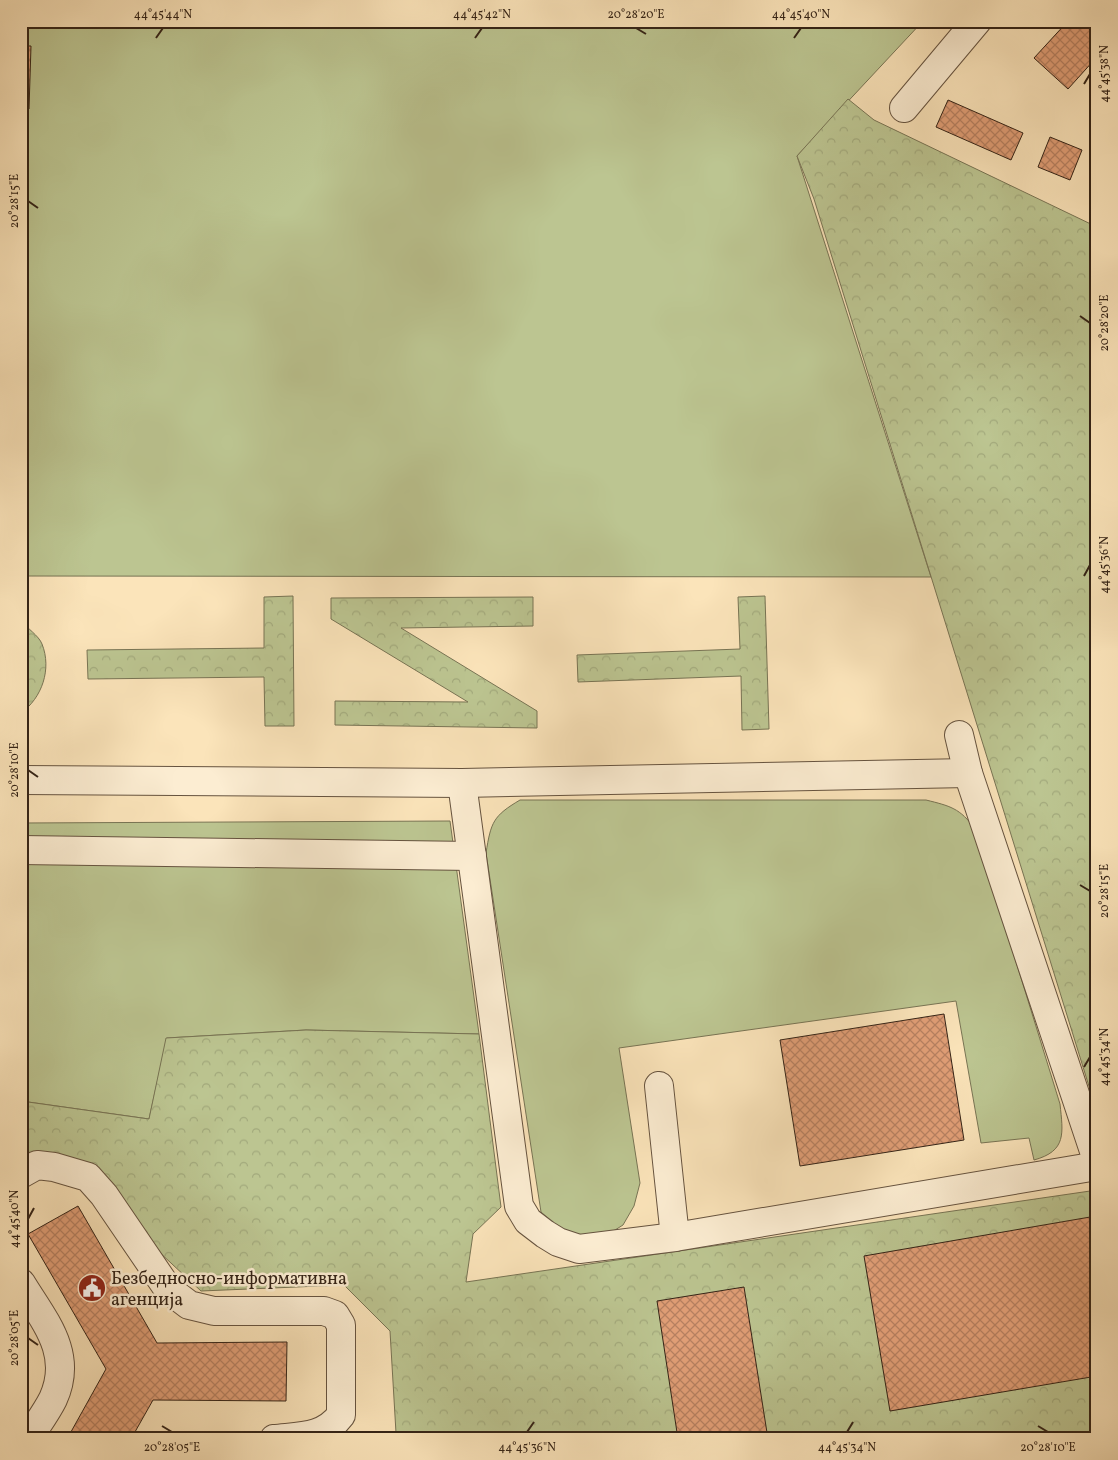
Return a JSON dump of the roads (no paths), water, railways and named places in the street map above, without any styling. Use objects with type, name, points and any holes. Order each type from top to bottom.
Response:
[{"type":"lane","points":[[904,108],[977,21]]},
{"type":"lane","points":[[959,735],[968,773],[1097,1160]]},
{"type":"lane","points":[[21,780],[462,783],[968,773]]},
{"type":"lane","points":[[462,783],[519,1206],[528,1221],[558,1242],[579,1249],[675,1237],[1097,1166]]},
{"type":"lane","points":[[21,850],[472,856]]},
{"type":"lane","points":[[659,1086],[675,1237]]},
{"type":"lane","points":[[29,1170],[54,1167],[88,1178],[104,1195],[168,1289],[189,1305],[214,1312],[324,1311],[335,1315],[340,1325],[341,1415],[329,1429],[320,1433],[274,1439]]},
{"type":"lane","points":[[21,1283],[57,1343],[61,1360],[59,1382],[53,1400],[28,1439]]},
{"type":"place","name":"Безбедносно-информативна агенција","points":[[92,1288]]}]
